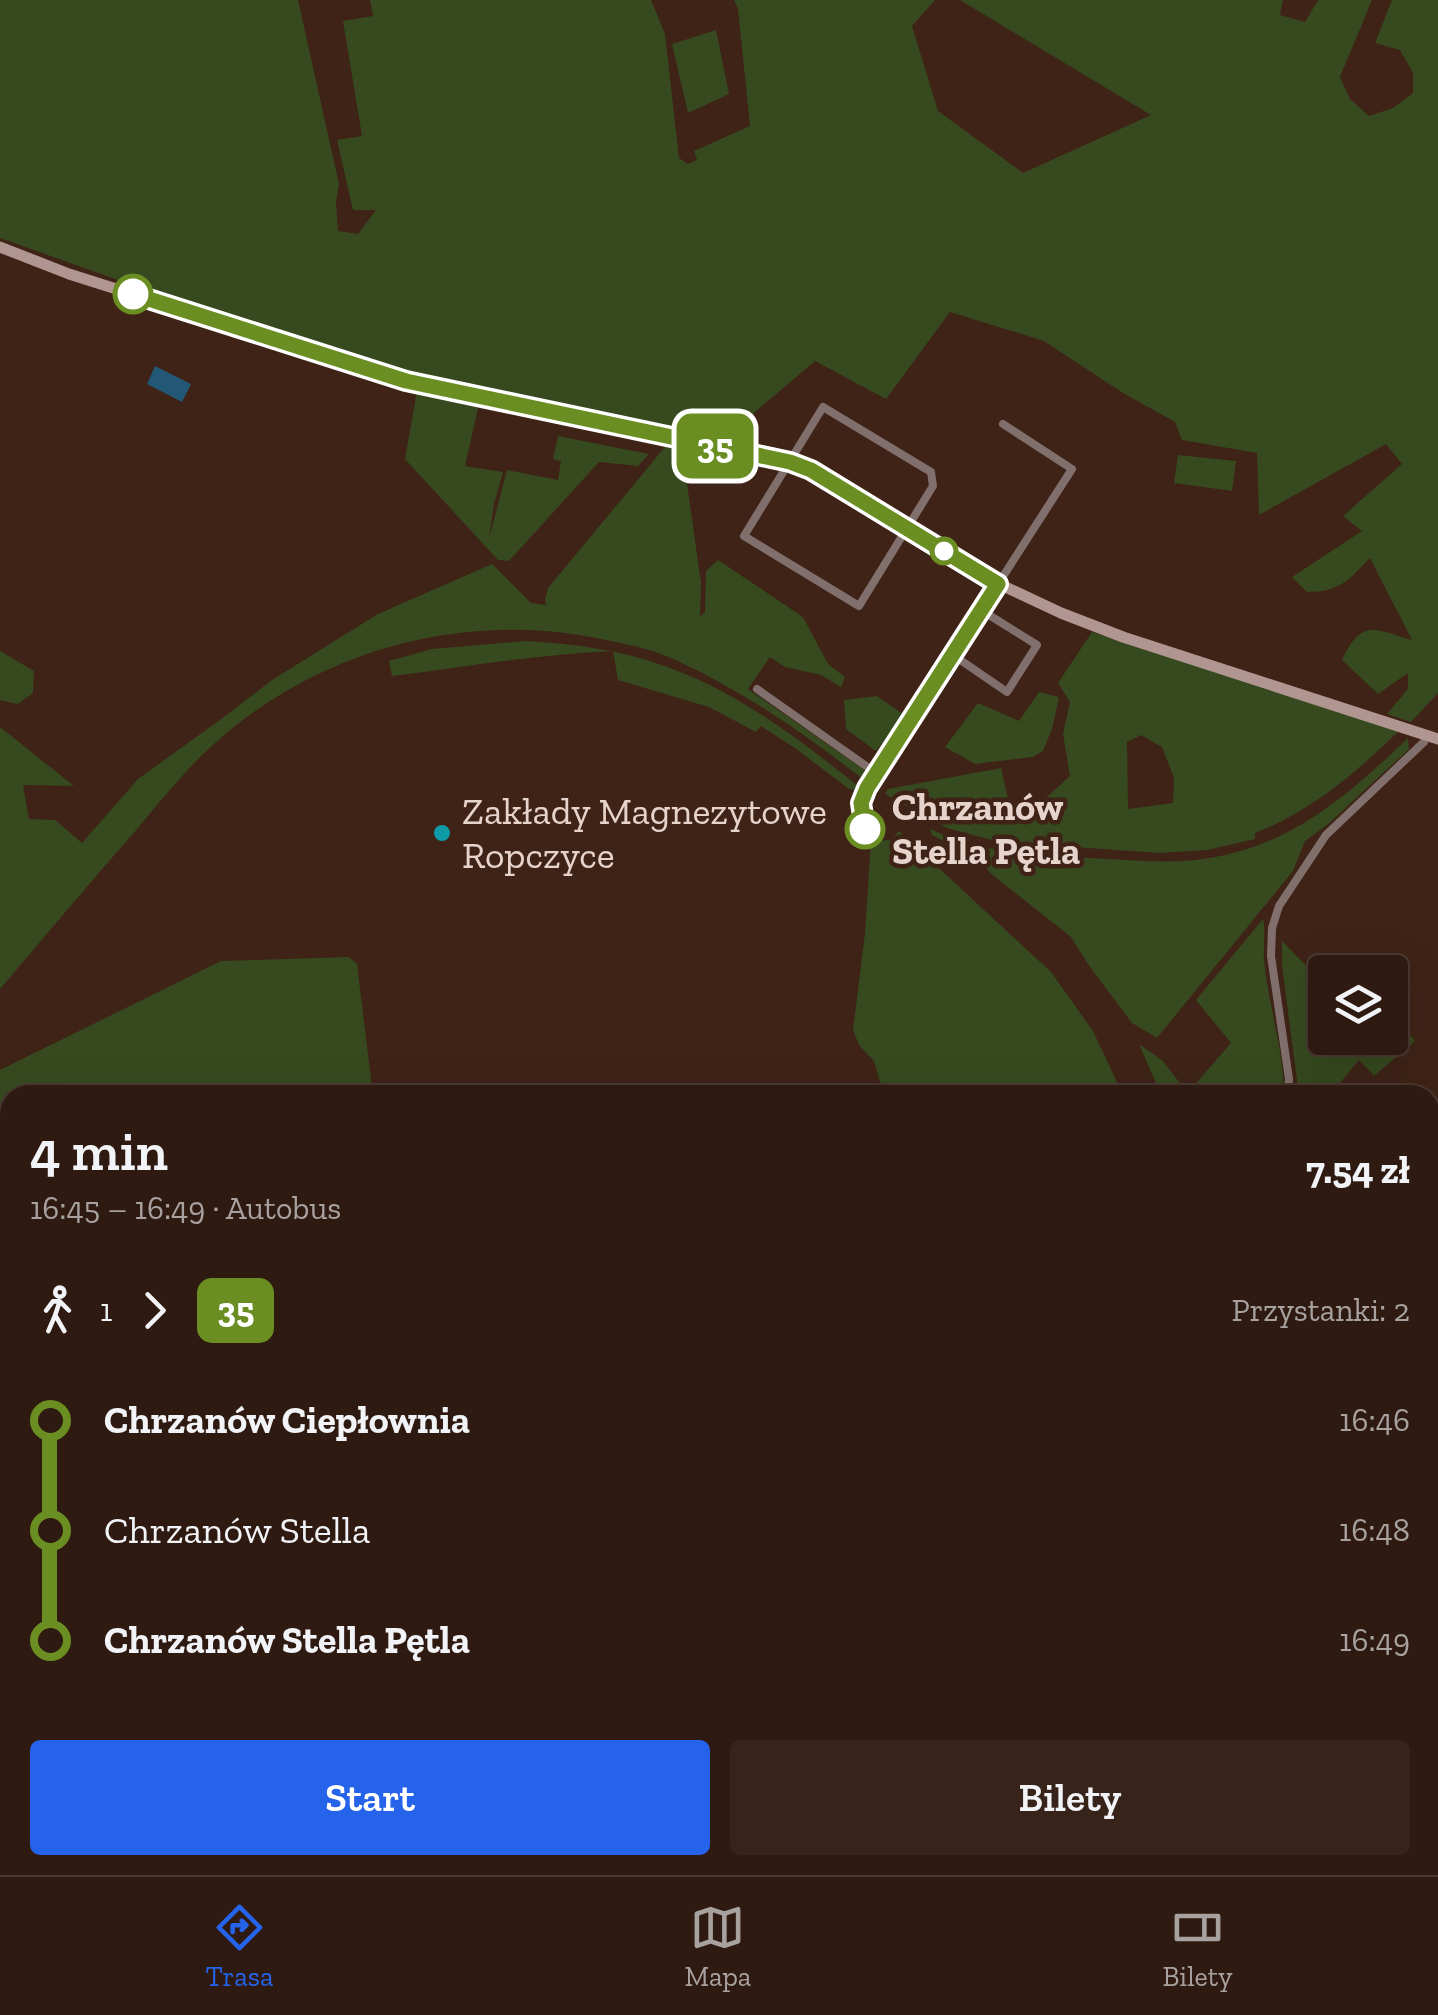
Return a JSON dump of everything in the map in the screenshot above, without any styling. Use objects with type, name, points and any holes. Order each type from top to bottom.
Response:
[{"type":"street","points":[[0,247],[69,274],[406,381],[790,462],[811,470],[998,584],[1062,613],[1124,637],[1432,737]]},
{"type":"street","points":[[823,407],[931,472],[933,486],[859,606],[744,536],[790,462],[823,407]]},
{"type":"street","points":[[866,836],[861,803],[876,773],[1072,469],[1003,424]]},
{"type":"street","points":[[952,656],[1007,692],[1037,645],[982,610]]},
{"type":"street","points":[[757,689],[876,773]]},
{"type":"street","points":[[1289,1085],[1270,956],[1279,906],[1326,835],[1432,737]]},
{"type":"green space","points":[[0,0],[298,0],[339,184],[338,231],[358,234],[376,210],[353,210],[337,140],[362,136],[343,21],[373,16],[370,0],[651,0],[665,34],[679,158],[688,164],[697,160],[694,151],[750,126],[734,0],[935,0],[912,26],[938,111],[1023,173],[1151,115],[960,0],[1283,0],[1280,15],[1305,22],[1318,0],[1372,0],[1340,77],[1350,99],[1369,116],[1393,108],[1413,93],[1413,73],[1400,50],[1375,43],[1392,0],[1438,0],[1438,693],[1411,722],[1387,714],[1408,689],[1408,673],[1378,694],[1342,660],[1363,632],[1379,631],[1412,640],[1370,558],[1350,578],[1328,590],[1307,592],[1292,577],[1362,531],[1343,516],[1402,464],[1386,444],[1259,515],[1257,453],[1182,440],[1175,422],[1044,341],[950,312],[886,399],[815,361],[723,439],[421,376],[118,280],[0,238]]},
{"type":"green space","points":[[716,30],[729,94],[688,113],[672,44]]},
{"type":"green space","points":[[417,391],[478,408],[465,466],[503,472],[489,539],[507,470],[558,480],[561,461],[553,459],[558,436],[649,454],[638,466],[599,462],[509,561],[498,560],[405,459]]},
{"type":"green space","points":[[669,442],[683,455],[701,583],[700,617],[705,612],[706,571],[718,560],[803,617],[828,664],[845,677],[841,687],[821,675],[785,667],[770,657],[748,689],[869,773],[864,780],[748,699],[699,671],[646,649],[549,631],[497,630],[395,645],[299,684],[255,711],[214,744],[174,784],[0,989],[0,727],[74,786],[23,785],[29,819],[55,820],[82,843],[138,779],[272,680],[378,614],[492,564],[531,603],[546,605],[548,588]]},
{"type":"green space","points":[[1178,455],[1236,461],[1232,491],[1174,483]]},
{"type":"green space","points":[[1092,632],[1399,731],[1332,789],[1295,814],[1255,833],[1255,839],[1207,850],[1160,853],[1000,842],[947,828],[885,794],[888,789],[1001,768],[1009,803],[1027,815],[1070,776],[1063,734],[1070,702],[1058,683]],"holes":[[[1141,735],[1162,747],[1174,778],[1173,803],[1128,809],[1127,742]]]},
{"type":"green space","points":[[526,641],[610,651],[392,676],[389,661],[432,649]]},
{"type":"green space","points":[[0,651],[34,671],[33,693],[18,704],[0,700]]},
{"type":"green space","points":[[613,652],[670,668],[721,691],[792,736],[859,787],[849,789],[761,726],[756,732],[709,707],[618,680]]},
{"type":"green space","points":[[1039,692],[1059,697],[1043,751],[1033,757],[975,764],[945,747],[978,703],[1019,721]]},
{"type":"green space","points":[[877,696],[904,715],[876,751],[846,729],[844,700]]},
{"type":"green space","points":[[1408,738],[1409,749],[1305,841],[1293,871],[1157,1038],[1132,1023],[1071,937],[990,873],[982,862],[932,835],[930,829],[987,848],[1046,856],[1167,862],[1227,855],[1285,834],[1311,818],[1360,782]]},
{"type":"green space","points":[[899,831],[1051,972],[1093,1031],[1118,1085],[881,1085],[874,1061],[859,1045],[853,1030],[871,841],[891,840]]},
{"type":"green space","points":[[1263,919],[1266,976],[1283,1085],[1194,1085],[1231,1043],[1196,1000]]},
{"type":"green space","points":[[1282,941],[1308,968],[1308,1055],[1399,1055],[1374,1076],[1359,1060],[1338,1085],[1297,1085]]},
{"type":"green space","points":[[349,957],[357,964],[372,1085],[0,1085],[0,1070],[221,961]]},
{"type":"green space","points":[[1139,1044],[1163,1061],[1181,1085],[1157,1085]]},
{"type":"water","points":[[155,366],[191,384],[182,402],[147,384]]},
{"type":"bus line","name":"35","points":[[133,294],[406,381],[790,462],[811,470],[998,584],[867,788],[861,803],[865,829]]},
{"type":"place","name":"Chrzanów Stella Pętla","points":[[865,829]]},
{"type":"place","name":"Zakłady Magnezytowe Ropczyce","points":[[442,833]]}]
